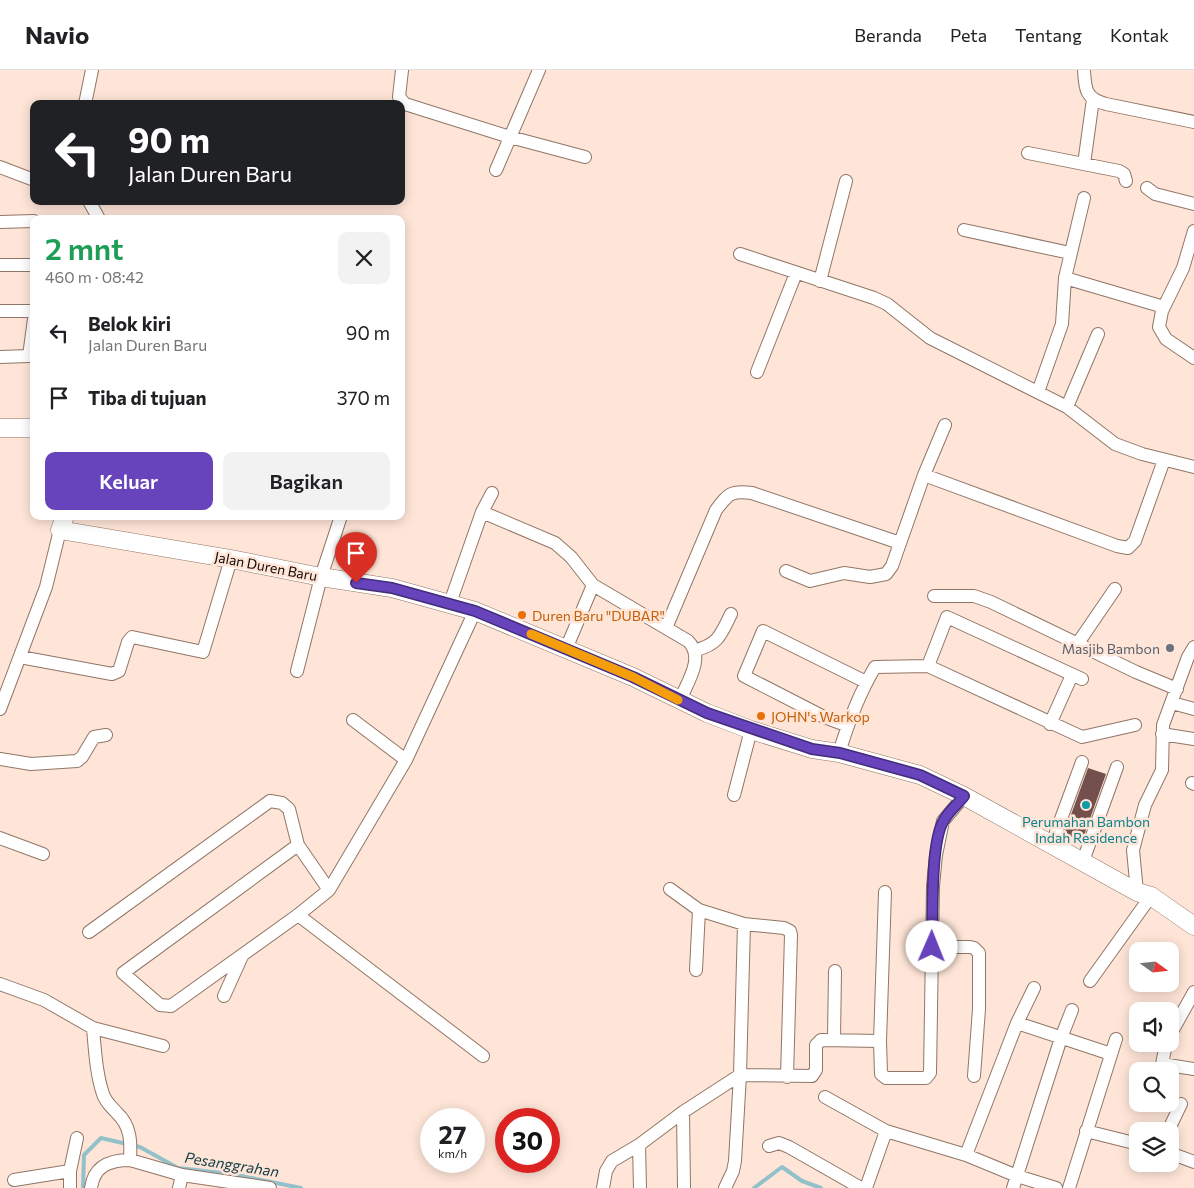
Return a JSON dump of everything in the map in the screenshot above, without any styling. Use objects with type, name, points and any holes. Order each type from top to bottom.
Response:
[{"type":"street","points":[[86,100],[92,70]]},
{"type":"street","points":[[401,100],[399,98],[402,70]]},
{"type":"street","points":[[496,170],[539,70]]},
{"type":"street","points":[[1084,73],[1085,90],[1093,99],[1106,104],[1194,122]]},
{"type":"street","points":[[1084,164],[1093,99]]},
{"type":"street","points":[[405,104],[510,137],[585,157]]},
{"type":"street","points":[[1028,154],[1119,171],[1124,174],[1126,181]]},
{"type":"street","points":[[0,167],[30,178]]},
{"type":"street","points":[[820,281],[846,181]]},
{"type":"street","points":[[1147,188],[1155,194],[1194,204]]},
{"type":"street","points":[[1038,392],[1062,324],[1065,278],[1084,198]]},
{"type":"street","points":[[0,222],[30,221]]},
{"type":"street","points":[[964,230],[1070,253]]},
{"type":"street","points":[[1194,231],[1189,270],[1164,307],[1159,327],[1161,333],[1194,358]]},
{"type":"street","points":[[740,254],[887,304],[930,338],[1068,407],[1115,444],[1164,460],[1194,467]]},
{"type":"street","points":[[0,265],[30,265]]},
{"type":"street","points":[[757,372],[796,273]]},
{"type":"street","points":[[1065,278],[1164,307]]},
{"type":"street","points":[[0,311],[30,311]]},
{"type":"street","points":[[1068,407],[1098,334]]},
{"type":"street","points":[[0,357],[29,356],[30,349]]},
{"type":"street","points":[[786,571],[810,581],[844,573],[878,577],[886,574],[892,566],[924,476],[945,425]]},
{"type":"street","points":[[0,428],[30,428]]},
{"type":"street","points":[[924,476],[1117,546],[1128,548],[1135,541],[1164,460]]},
{"type":"street","points":[[666,628],[716,510],[727,496],[738,491],[752,493],[900,543]]},
{"type":"street","points":[[450,603],[482,512],[492,493]]},
{"type":"street","points":[[482,512],[555,544],[571,557],[593,585],[688,641],[696,650],[694,666],[680,700]]},
{"type":"street","points":[[297,671],[321,577],[340,520]]},
{"type":"street","points":[[0,709],[50,577],[63,523]]},
{"type":"street","name":"Jalan Duren Baru","points":[[63,523],[321,577],[392,588],[475,611],[633,677],[707,713],[751,730],[812,749],[840,753],[920,775],[964,796],[1051,846],[1144,894],[1194,926]]},
{"type":"street","points":[[20,656],[112,674],[119,671],[128,642],[132,636],[203,652],[231,559]]},
{"type":"street","points":[[566,649],[593,585]]},
{"type":"street","points":[[1078,644],[1114,589]]},
{"type":"street","points":[[934,596],[974,596],[1000,606],[1136,672],[1177,689]]},
{"type":"street","points":[[298,845],[123,973],[160,1005],[168,1008],[330,890],[406,760],[475,611]]},
{"type":"street","points":[[696,650],[710,646],[716,640],[731,614]]},
{"type":"street","points":[[928,666],[947,617],[1077,677],[1050,724]]},
{"type":"street","points":[[848,726],[824,717],[744,676],[763,631],[866,682]]},
{"type":"street","points":[[1090,981],[1144,894],[1134,850],[1145,804],[1162,770],[1164,760],[1163,725],[1188,657],[1194,647]]},
{"type":"street","points":[[840,753],[848,726],[866,682],[875,667],[928,666],[1050,724],[1082,737],[1135,725]]},
{"type":"street","points":[[1172,703],[1194,709]]},
{"type":"street","points":[[353,720],[406,760]]},
{"type":"street","points":[[734,795],[751,730]]},
{"type":"street","points":[[1162,734],[1194,739]]},
{"type":"street","points":[[0,759],[31,764],[77,761],[82,757],[94,737],[106,735]]},
{"type":"street","points":[[1051,846],[1082,762]]},
{"type":"street","points":[[1083,861],[1117,767]]},
{"type":"street","points":[[885,892],[880,1041],[883,1076],[886,1078],[926,1078],[928,1076],[933,886],[938,840],[943,821],[964,796]]},
{"type":"street","points":[[89,932],[266,802],[278,801],[288,809],[298,845],[330,890]]},
{"type":"street","points":[[0,838],[43,854]]},
{"type":"street","points":[[670,889],[699,910],[744,924],[784,928],[791,935],[787,1076]]},
{"type":"street","points":[[696,970],[699,910]]},
{"type":"street","points":[[298,915],[483,1056]]},
{"type":"street","points":[[725,1188],[733,1172],[740,1075],[744,924]]},
{"type":"street","points":[[932,947],[970,947],[978,950],[979,953],[979,1010],[974,1076]]},
{"type":"street","points":[[224,996],[243,954]]},
{"type":"street","points":[[834,1039],[835,971]]},
{"type":"street","points":[[0,984],[44,1000],[93,1028],[163,1046]]},
{"type":"street","points":[[966,1154],[1017,1023],[1034,988]]},
{"type":"street","points":[[1179,1018],[1194,992]]},
{"type":"street","points":[[1015,1182],[1061,1038],[1072,1010]]},
{"type":"street","points":[[1017,1023],[1111,1054]]},
{"type":"street","points":[[93,1028],[97,1065],[104,1095],[108,1104],[126,1123],[130,1134],[130,1155]]},
{"type":"street","points":[[1069,1188],[1116,1039]]},
{"type":"street","points":[[603,1188],[606,1172],[612,1161],[639,1145],[683,1112],[740,1075],[810,1077],[814,1074],[817,1043],[821,1040],[880,1041]]},
{"type":"street","points":[[1164,1052],[1161,1063],[1164,1066],[1194,1069]]},
{"type":"street","points":[[825,1097],[886,1131],[966,1154],[1015,1182],[1056,1188]]},
{"type":"street","points":[[1172,1122],[1181,1104]]},
{"type":"street","points":[[683,1112],[684,1188]]},
{"type":"street","points":[[866,1188],[886,1131]]},
{"type":"street","points":[[1086,1131],[1129,1142]]},
{"type":"street","points":[[70,1188],[70,1171],[77,1138]]},
{"type":"street","points":[[769,1146],[780,1142],[861,1188]]},
{"type":"street","points":[[639,1145],[640,1188]]},
{"type":"street","points":[[91,1188],[94,1174],[106,1163],[130,1155],[180,1182],[270,1188]]},
{"type":"street","points":[[1179,1157],[1194,1162]]},
{"type":"street","points":[[14,1180],[70,1171]]},
{"type":"building","name":"Perumahan Bambon Indah Residence","points":[[1088,768],[1106,774],[1082,841],[1064,834]]},
{"type":"waterway","name":"Pesanggrahan","points":[[83,1188],[84,1155],[101,1138],[140,1147],[178,1168],[232,1174],[301,1188]]},
{"type":"waterway","name":"Pesanggrahan","points":[[754,1188],[782,1167],[802,1181],[821,1188]]},
{"type":"slow traffic","points":[[531,634],[633,677],[678,700]]},
{"type":"place","name":"Duren Baru \"DUBAR\"","points":[[522,615]]},
{"type":"place","name":"Masjib Bambon","points":[[1170,648]]},
{"type":"place","name":"JOHN's Warkop","points":[[761,716]]},
{"type":"place","name":"Perumahan Bambon Indah Residence","points":[[1086,805]]},
{"type":"route","points":[[356,583],[392,588],[475,611],[633,677],[707,713],[751,730],[812,749],[840,753],[920,775],[964,796],[943,821],[938,840],[933,886],[932,947]]}]
